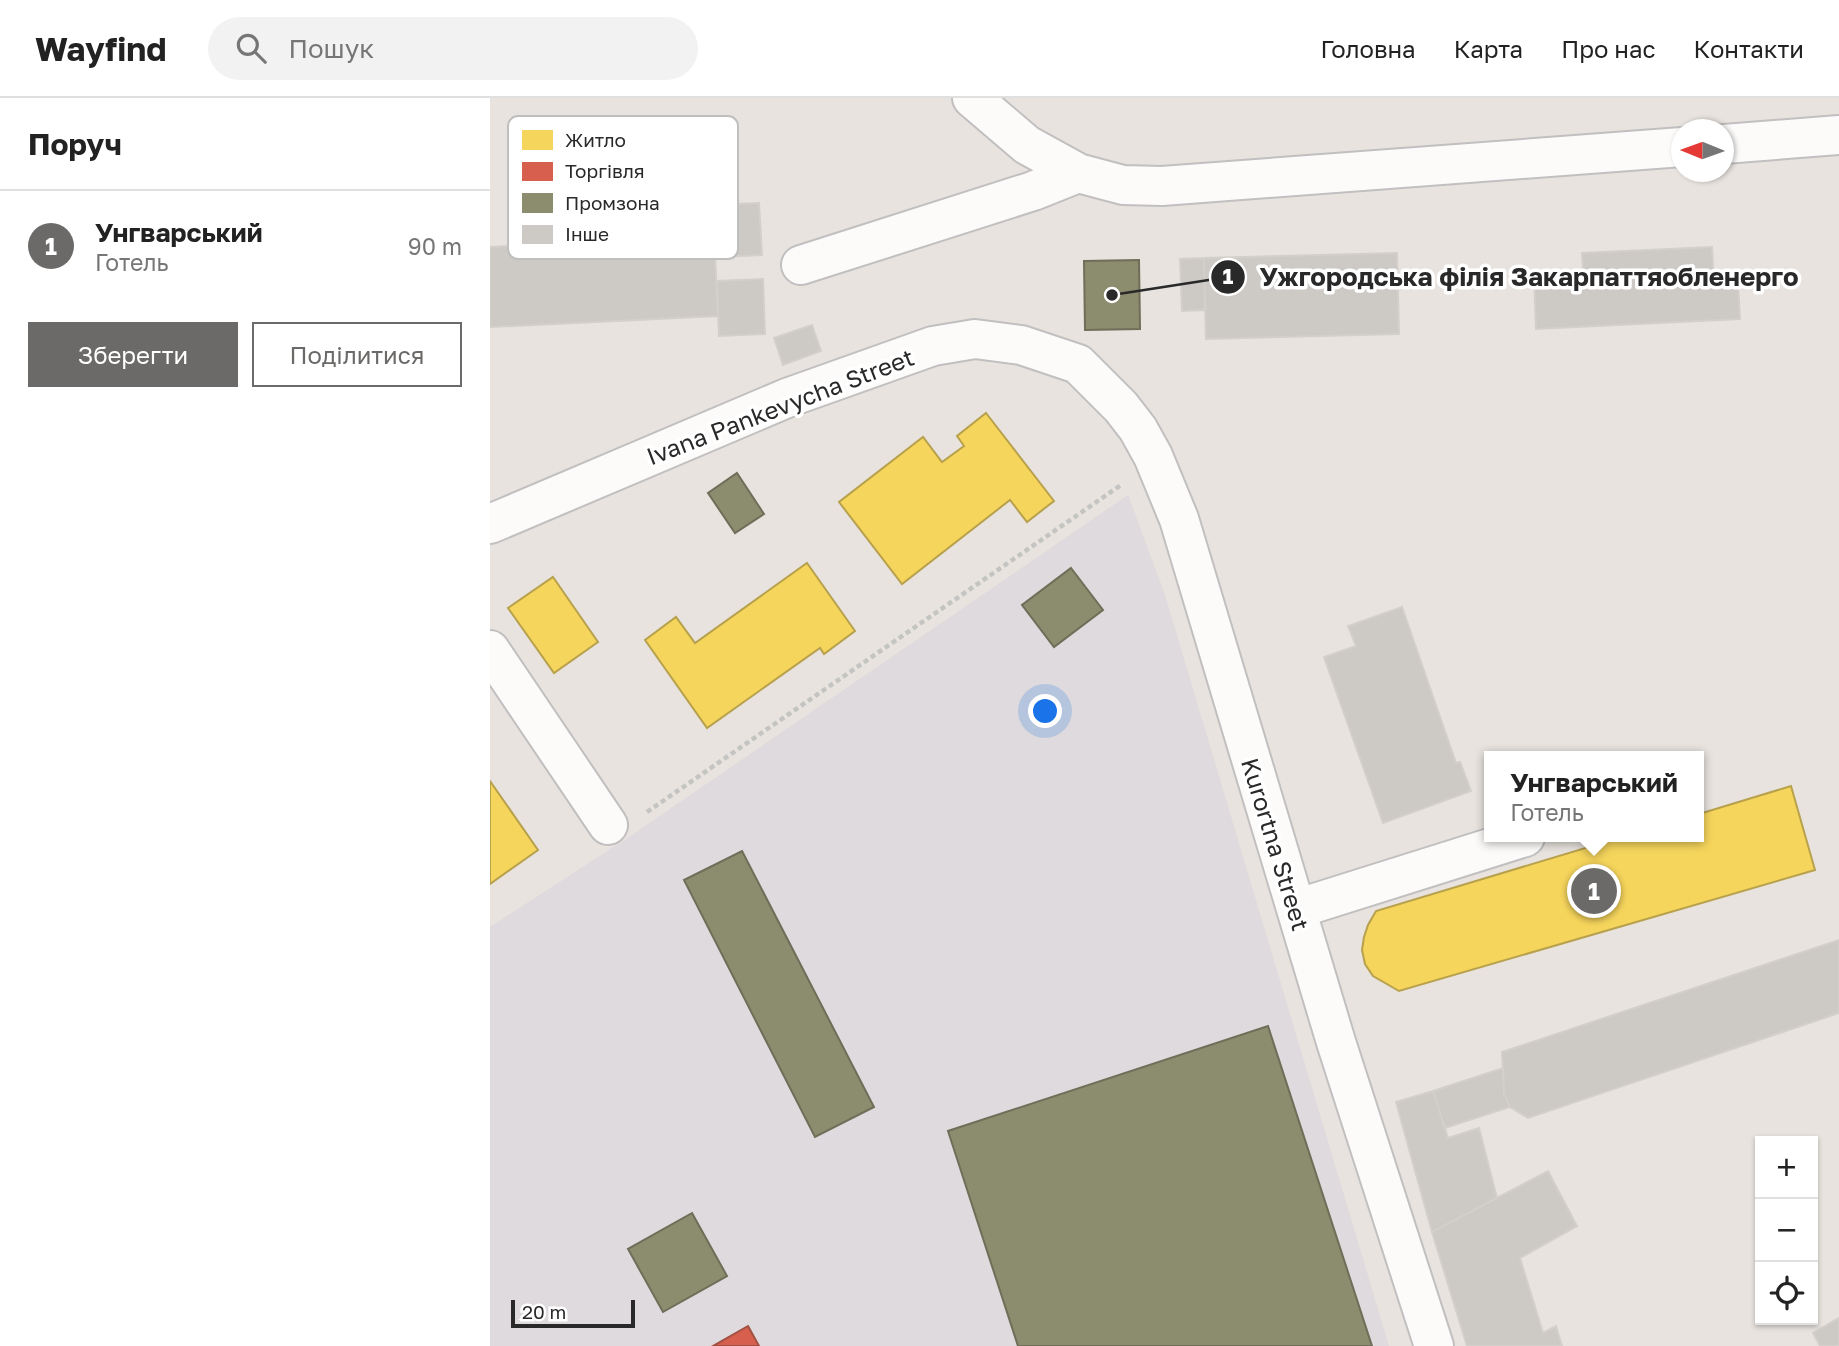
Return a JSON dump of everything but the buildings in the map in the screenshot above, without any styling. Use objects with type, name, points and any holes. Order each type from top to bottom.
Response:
[{"type":"street","points":[[972,98],[1027,145],[1078,173],[1122,185],[1162,186],[1671,148]]},
{"type":"street","points":[[1734,143],[1839,135]]},
{"type":"street","points":[[801,265],[1033,191],[1078,173]]},
{"type":"street","name":"Ivana Pankevycha Street","points":[[490,524],[787,398],[933,346],[975,339],[1021,345],[1078,364]]},
{"type":"street","name":"Kurortna Street","points":[[1078,364],[1121,407],[1138,429],[1153,456],[1179,519],[1340,1055],[1434,1346]]},
{"type":"street","points":[[490,650],[608,825]]},
{"type":"street","points":[[1296,909],[1509,842]]},
{"type":"path","points":[[608,825],[627,825],[1119,487],[1153,456]]},
{"type":"shaded area","points":[[1128,495],[1165,595],[1389,1346],[490,1346],[490,927],[629,837]]},
{"type":"place","name":"Ужгородська філія Закарпаттяобленерго","points":[[1112,295]]},
{"type":"place","name":"Унгварський","points":[[1594,891]]}]
